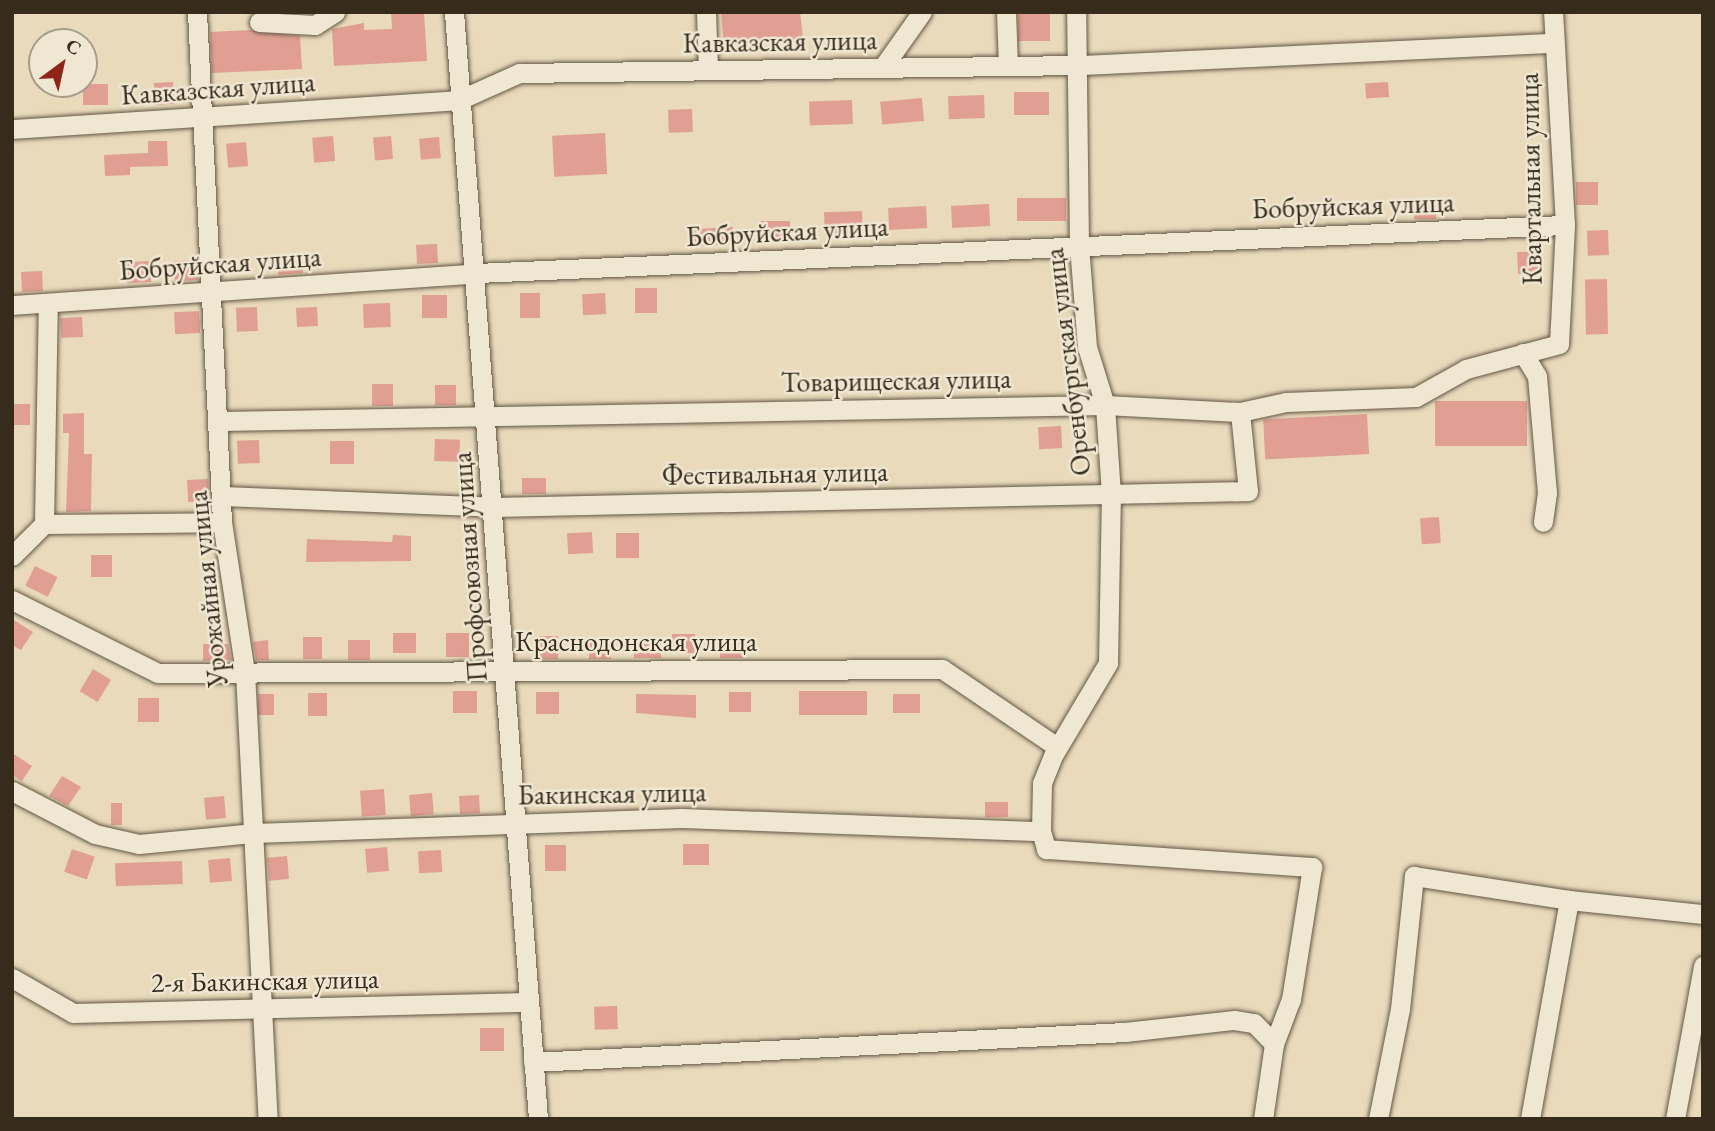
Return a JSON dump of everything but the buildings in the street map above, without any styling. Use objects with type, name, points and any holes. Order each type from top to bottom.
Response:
[{"type":"street","name":"Урожайная улица","points":[[197,12],[206,117],[210,291],[221,421],[222,522],[245,672],[268,1119]]},
{"type":"street","points":[[259,22],[315,25],[335,12]]},
{"type":"street","name":"Профсоюзная улица","points":[[454,12],[459,100],[477,274],[538,1119]]},
{"type":"street","points":[[706,12],[708,70]]},
{"type":"street","points":[[883,67],[922,12]]},
{"type":"street","points":[[1006,12],[1008,66]]},
{"type":"street","name":"Оренбургская улица","points":[[1057,747],[1108,663],[1111,494],[1105,405],[1087,348],[1079,245],[1080,65],[1076,12]]},
{"type":"street","name":"Квартальная улица","points":[[1553,12],[1565,225],[1559,344]]},
{"type":"street","name":"Кавказская улица","points":[[12,129],[459,100],[519,73],[1080,65],[1554,43]]},
{"type":"street","name":"Бобруйская улица","points":[[12,306],[477,274],[1565,225]]},
{"type":"street","points":[[12,556],[44,524],[48,304]]},
{"type":"street","name":"Товарищеская улица","points":[[221,421],[486,414],[1105,405],[1240,412],[1286,402],[1416,397],[1466,369],[1559,344]]},
{"type":"street","points":[[1523,354],[1537,376],[1547,493],[1543,522]]},
{"type":"street","name":"Фестивальная улица","points":[[223,496],[493,507],[1248,491],[1240,412]]},
{"type":"street","points":[[44,524],[222,522]]},
{"type":"street","name":"Краснодонская улица","points":[[12,600],[158,673],[504,669],[942,669],[1057,747]]},
{"type":"street","points":[[1057,747],[1042,783],[1041,831],[1046,849],[1312,867],[1291,999],[1274,1044],[1263,1119]]},
{"type":"street","name":"Бакинская улица","points":[[12,790],[95,834],[139,844],[254,833],[682,818],[1041,831]]},
{"type":"street","points":[[1378,1119],[1400,1009],[1414,876],[1569,900],[1703,914]]},
{"type":"street","points":[[1530,1119],[1569,900]]},
{"type":"street","points":[[1675,1119],[1703,966]]},
{"type":"street","name":"2-я Бакинская улица","points":[[12,978],[73,1013],[529,1002]]},
{"type":"street","points":[[533,1062],[1125,1032],[1234,1020],[1254,1023],[1274,1044]]}]
